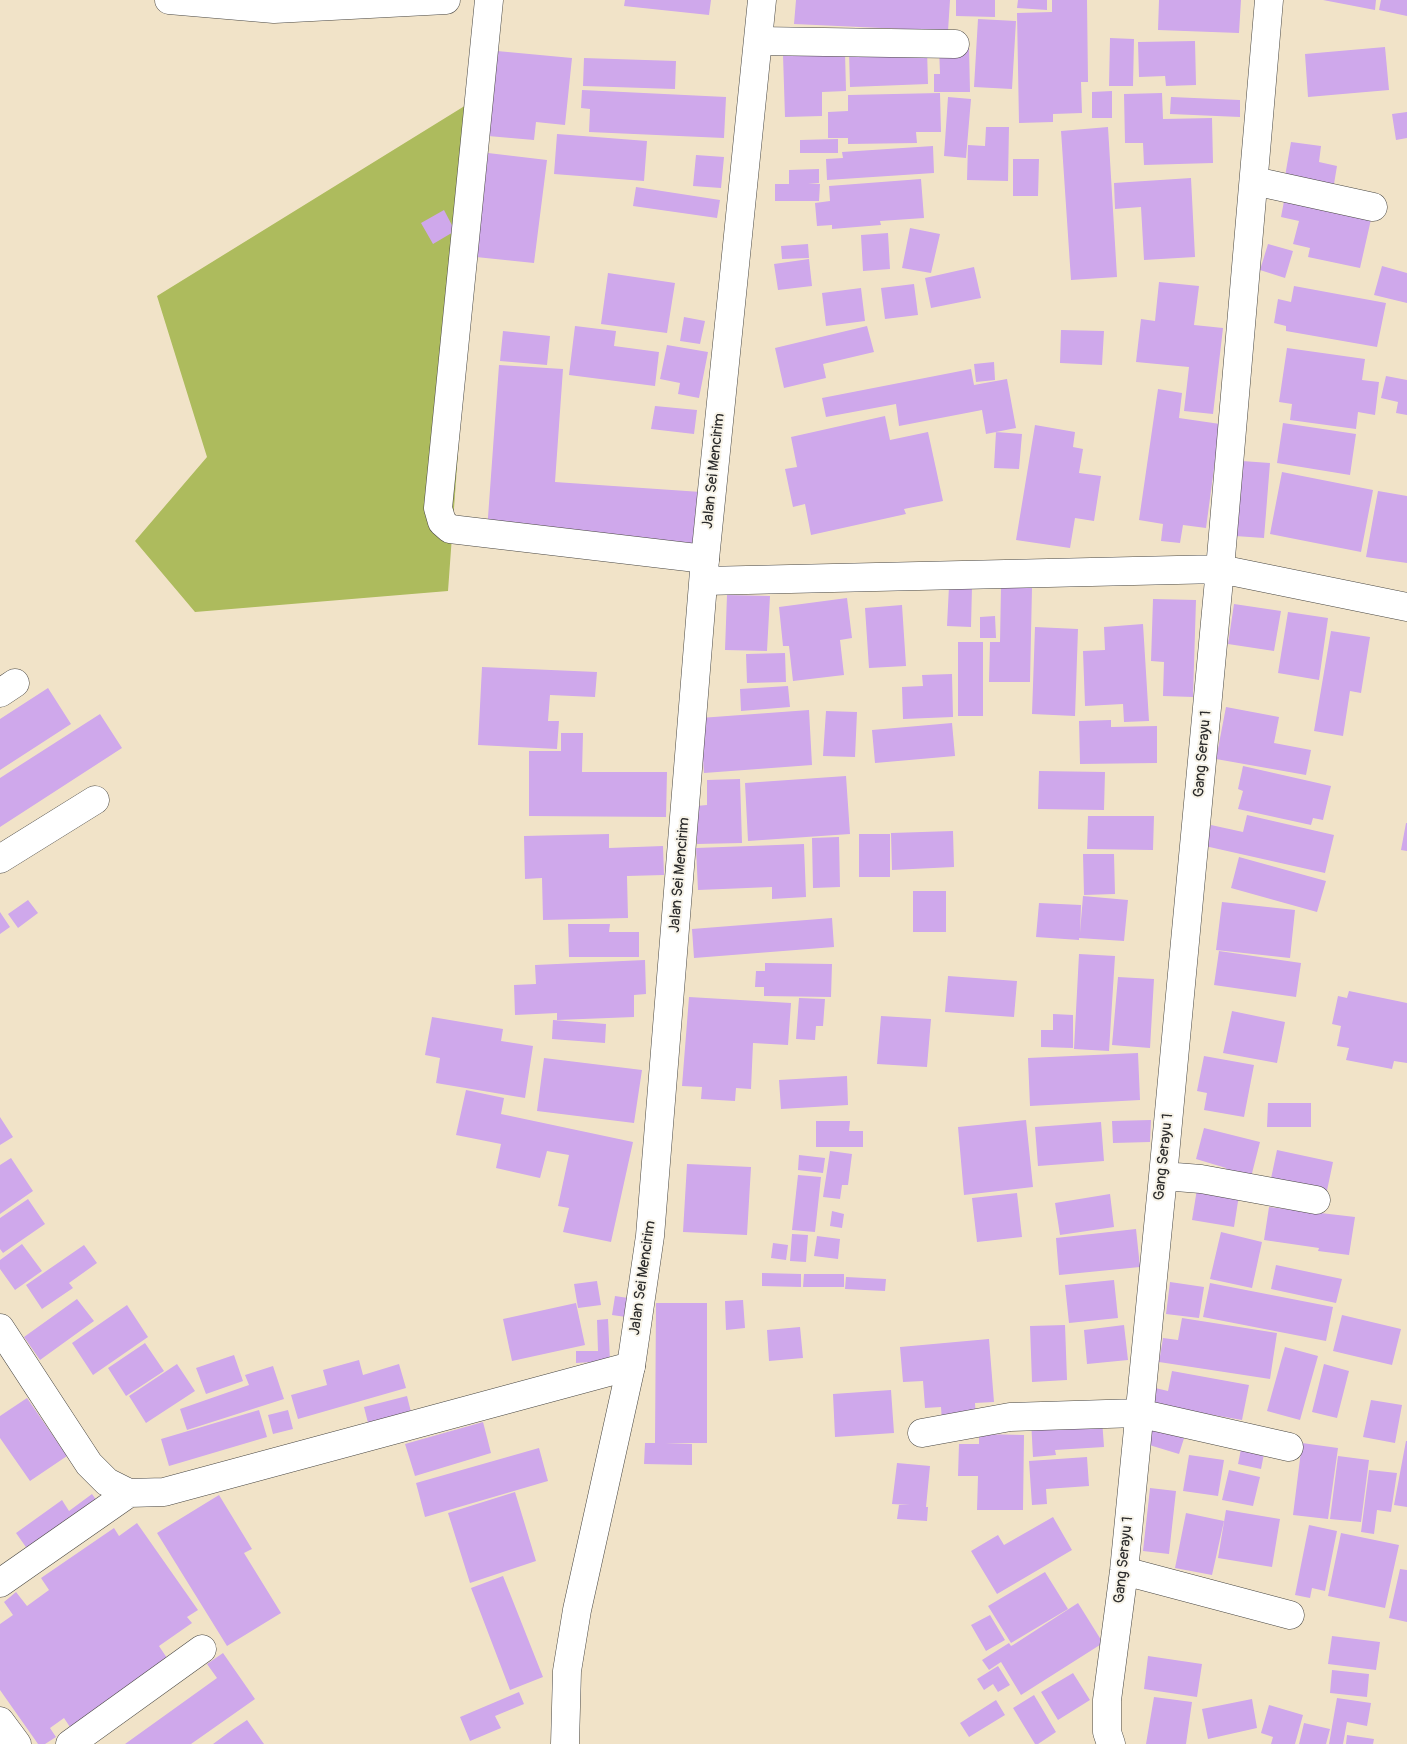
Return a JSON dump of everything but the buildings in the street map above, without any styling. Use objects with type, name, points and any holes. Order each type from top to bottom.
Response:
[{"type":"street","points":[[169,0],[274,9],[446,0]]},
{"type":"street","points":[[489,0],[438,508],[442,522],[450,529],[704,570],[1220,570],[1407,607]]},
{"type":"street","name":"Jalan Sei Mencirim","points":[[565,1744],[568,1670],[578,1610],[631,1366],[650,1236],[704,570],[762,0]]},
{"type":"street","name":"Gang Serayu 1","points":[[1111,1744],[1107,1732],[1107,1700],[1124,1571],[1138,1413],[1163,1176],[1220,570],[1269,0]]},
{"type":"street","points":[[759,41],[955,44]]},
{"type":"street","points":[[1254,181],[1373,207]]},
{"type":"street","points":[[2,854],[95,800]]},
{"type":"street","points":[[1163,1176],[1201,1179],[1316,1200]]},
{"type":"street","points":[[0,1328],[89,1464],[107,1482],[129,1493],[164,1492],[631,1366]]},
{"type":"street","points":[[922,1433],[1010,1417],[1138,1413],[1289,1447]]},
{"type":"street","points":[[0,1583],[129,1493]]},
{"type":"street","points":[[1124,1571],[1290,1615]]},
{"type":"street","points":[[70,1744],[202,1649]]},
{"type":"street","points":[[0,1721],[17,1744]]},
{"type":"green space","points":[[484,94],[448,591],[195,612],[135,541],[207,457],[157,296]]}]
